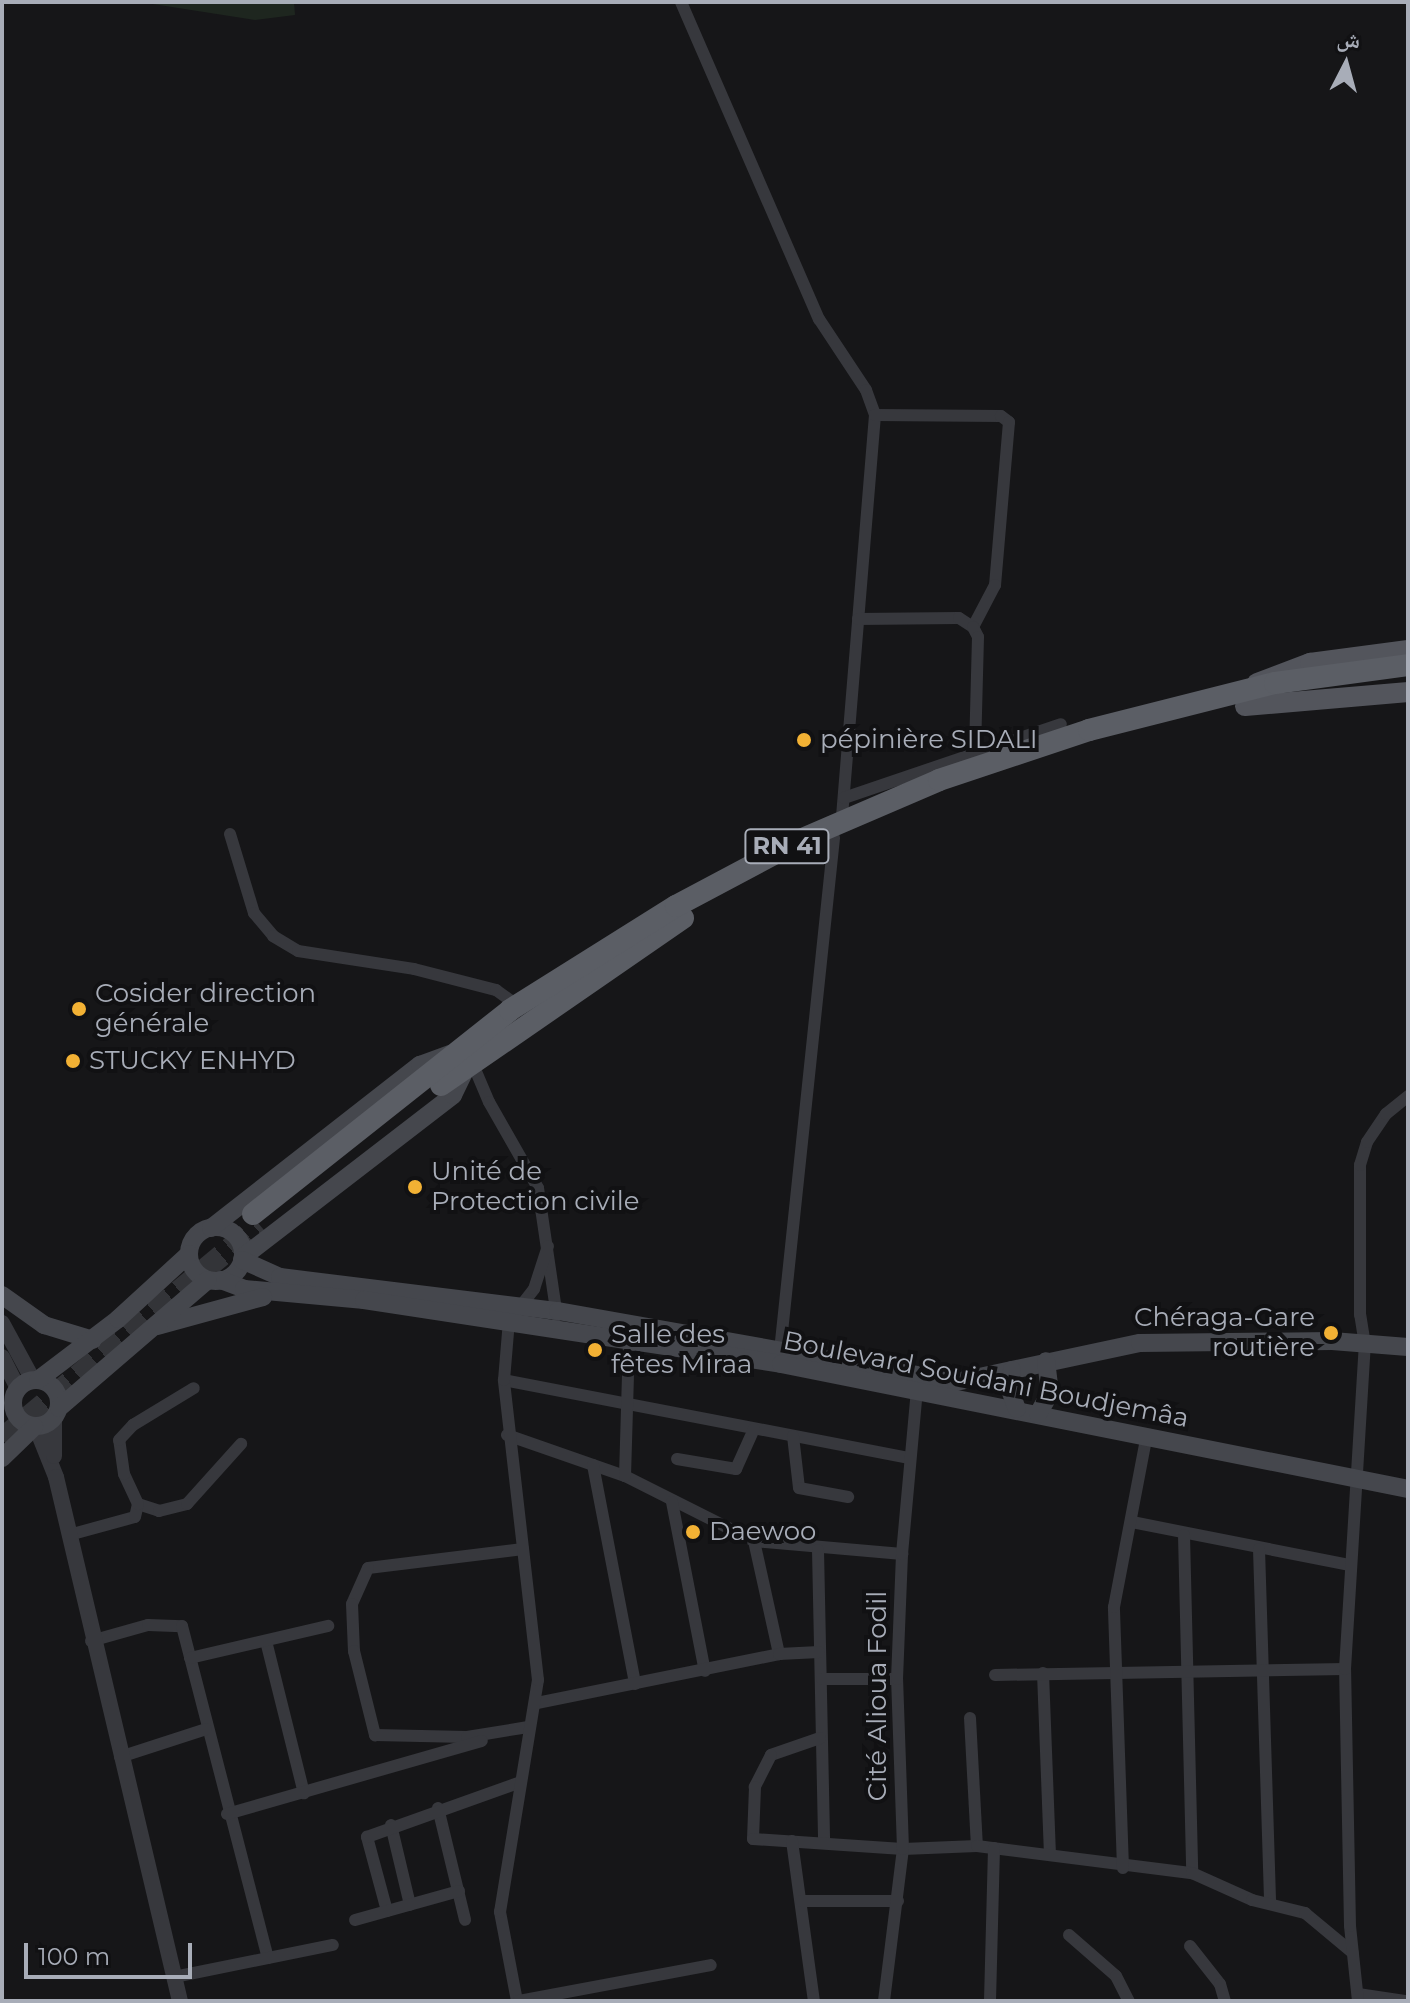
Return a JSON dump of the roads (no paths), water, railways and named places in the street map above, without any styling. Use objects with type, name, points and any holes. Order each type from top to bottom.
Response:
[{"type":"highway","name":"RN 41","points":[[466,1061],[517,1005],[717,883],[840,819],[1328,673],[1408,665]]},
{"type":"highway","name":"RN 41","points":[[1244,698],[1408,679]]},
{"type":"highway","name":"RN 41","points":[[261,1225],[466,1061],[840,819]]},
{"type":"main road","points":[[1244,698],[1286,669],[1408,650]]},
{"type":"main road","points":[[1244,698],[1408,692]]},
{"type":"main road","points":[[21,1391],[93,1340],[189,1254],[198,1234],[211,1228],[420,1065],[466,1061]]},
{"type":"main road","points":[[2,1458],[35,1427],[57,1413],[146,1329],[242,1258],[261,1225]]},
{"type":"main road","points":[[146,1329],[281,1285],[261,1225]]},
{"type":"main road","points":[[211,1228],[236,1237],[242,1258]]},
{"type":"main road","points":[[189,1254],[192,1267],[215,1280]]},
{"type":"main road","name":"Boulevard Souidani Boudjemâa","points":[[242,1258],[281,1285]]},
{"type":"main road","name":"Boulevard Souidani Boudjemâa","points":[[215,1280],[237,1288],[281,1285],[557,1319],[780,1351],[956,1382],[1140,1343],[1408,1347]]},
{"type":"main road","points":[[2,1295],[44,1325],[93,1340]]},
{"type":"main road","name":"Boulevard Souidani Boudjemâa","points":[[557,1319],[629,1338],[1017,1409],[1146,1440],[1408,1489]]},
{"type":"main road","points":[[1038,1414],[1051,1385],[1046,1361]]},
{"type":"main road","points":[[1012,1370],[1010,1390],[1017,1409]]},
{"type":"main road","points":[[21,1391],[54,1387],[57,1413]]},
{"type":"main road","points":[[21,1391],[19,1419],[35,1427]]},
{"type":"street","points":[[681,2],[819,319],[866,390],[875,415],[840,819],[780,1351]]},
{"type":"street","points":[[875,415],[1001,416],[1009,422],[995,585],[973,627]]},
{"type":"street","points":[[858,619],[959,618],[973,627],[978,637],[975,753]]},
{"type":"street","points":[[840,819],[975,753],[1061,724]]},
{"type":"street","points":[[230,834],[254,913],[273,936],[298,951],[414,969],[496,990],[517,1005]]},
{"type":"street","points":[[466,1061],[538,1188],[557,1319]]},
{"type":"street","points":[[1406,2001],[1358,1997],[1353,1953],[1345,1669],[1349,1565],[1365,1345],[1360,1315],[1360,1165],[1367,1142],[1386,1114],[1408,1096]]},
{"type":"street","points":[[548,1246],[538,1282],[515,1314],[504,1380],[507,1435],[523,1549],[537,1703],[528,1727],[518,1783],[500,1912],[518,2001],[711,1965]]},
{"type":"street","points":[[2,1323],[21,1391]]},
{"type":"street","points":[[625,1476],[629,1338]]},
{"type":"street","points":[[2,1357],[21,1391]]},
{"type":"street","points":[[504,1380],[910,1458]]},
{"type":"street","points":[[69,1535],[135,1517],[138,1504],[124,1474],[119,1440],[142,1419],[194,1388]]},
{"type":"street","name":"Cité Alioua Fodil","points":[[884,2001],[903,1849],[897,1679],[902,1554],[917,1390]]},
{"type":"street","points":[[56,1477],[57,1413]]},
{"type":"street","points":[[35,1427],[56,1477],[91,1641],[180,2001]]},
{"type":"street","points":[[677,1459],[736,1469],[754,1429]]},
{"type":"street","points":[[507,1435],[625,1476],[754,1541],[818,1550],[902,1554]]},
{"type":"street","points":[[793,1436],[799,1488],[848,1497]]},
{"type":"street","points":[[1123,1868],[1114,1607],[1146,1440]]},
{"type":"street","points":[[138,1504],[159,1511],[187,1504],[241,1444]]},
{"type":"street","points":[[593,1465],[635,1684]]},
{"type":"street","points":[[672,1502],[705,1671]]},
{"type":"street","points":[[1132,1522],[1184,1535],[1349,1565]]},
{"type":"street","points":[[1184,1535],[1192,1873]]},
{"type":"street","points":[[754,1541],[779,1654]]},
{"type":"street","points":[[523,1549],[368,1568],[352,1604],[354,1651],[375,1735],[467,1737],[528,1727]]},
{"type":"street","points":[[1259,1549],[1270,1904]]},
{"type":"street","points":[[818,1550],[824,1841]]},
{"type":"street","points":[[91,1641],[174,1624],[182,1626],[227,1814],[268,1958]]},
{"type":"street","points":[[190,1658],[328,1626]]},
{"type":"street","points":[[266,1641],[304,1793]]},
{"type":"street","points":[[537,1703],[779,1654],[819,1652]]},
{"type":"street","points":[[995,1675],[1185,1668],[1345,1669]]},
{"type":"street","points":[[1043,1673],[1050,1852]]},
{"type":"street","points":[[822,1679],[897,1679]]},
{"type":"street","points":[[970,1718],[977,1846]]},
{"type":"street","points":[[227,1814],[528,1727]]},
{"type":"street","points":[[120,1757],[206,1729]]},
{"type":"street","points":[[820,1738],[771,1755],[755,1787],[753,1839],[824,1841],[903,1849],[977,1846],[1050,1852],[1123,1868],[1192,1873],[1270,1904],[1305,1913],[1353,1953]]},
{"type":"street","points":[[387,1911],[367,1837],[438,1808],[518,1783]]},
{"type":"street","points":[[438,1808],[465,1920]]},
{"type":"street","points":[[391,1825],[410,1905]]},
{"type":"street","points":[[792,1841],[814,2001]]},
{"type":"street","points":[[990,2001],[994,1848]]},
{"type":"street","points":[[355,1920],[459,1891]]},
{"type":"street","points":[[801,1901],[898,1901]]},
{"type":"street","points":[[1069,1935],[1116,1976],[1129,2001]]},
{"type":"street","points":[[174,1977],[333,1945]]},
{"type":"street","points":[[1190,1946],[1220,1984],[1225,2001]]},
{"type":"tunnel","points":[[2,1439],[259,1224]]},
{"type":"place","name":"pépinière SIDALI","points":[[804,740]]},
{"type":"place","name":"Cosider direction générale","points":[[79,1009]]},
{"type":"place","name":"STUCKY ENHYD","points":[[73,1061]]},
{"type":"place","name":"Unité de Protection civile","points":[[415,1187]]},
{"type":"place","name":"Chéraga-Gare routière","points":[[1331,1333]]},
{"type":"place","name":"Salle des fêtes Miraa","points":[[595,1350]]},
{"type":"place","name":"Daewoo","points":[[693,1532]]}]
